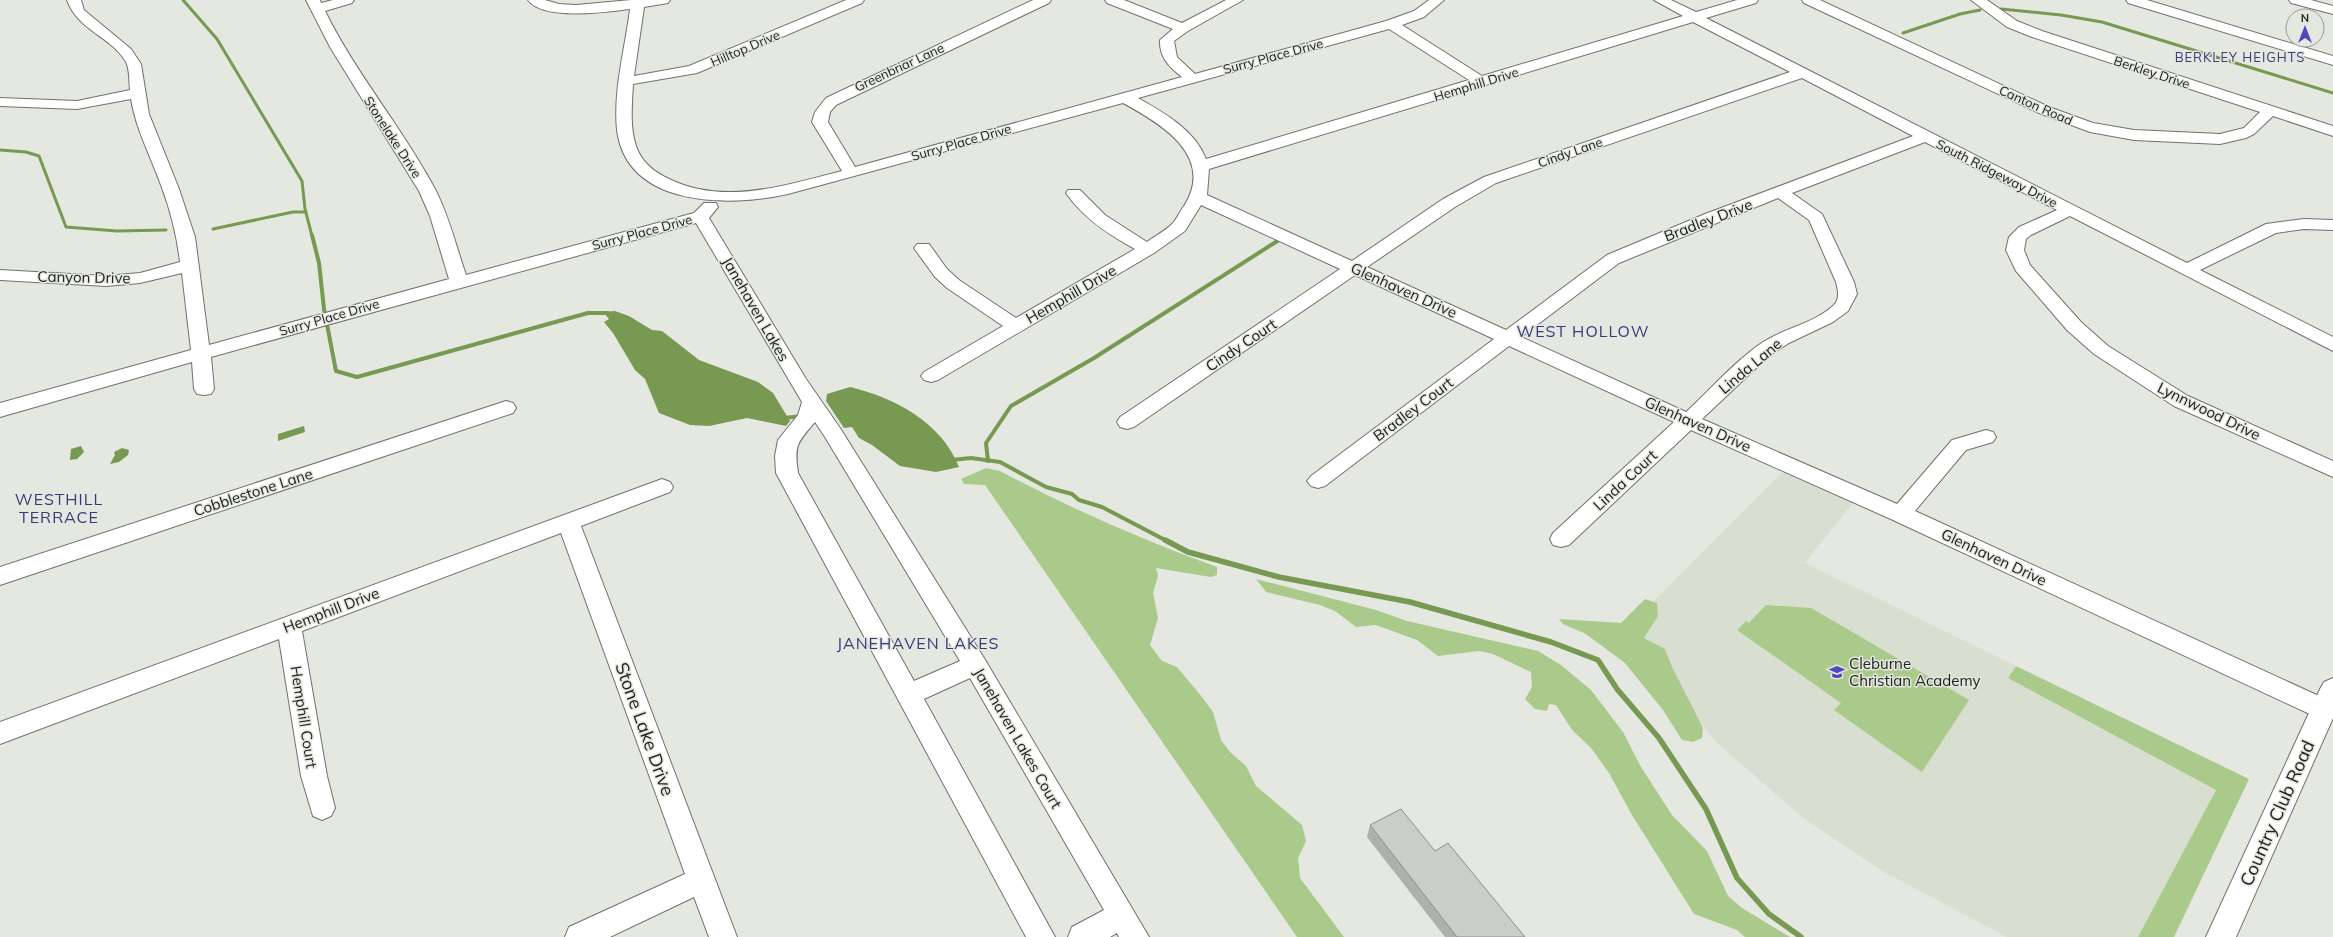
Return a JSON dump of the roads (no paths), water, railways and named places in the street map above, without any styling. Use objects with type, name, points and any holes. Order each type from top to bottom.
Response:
[{"type":"main road","name":"Country Club Road","points":[[2221,937],[2328,699]]},
{"type":"street","points":[[74,0],[78,12],[126,52],[134,64],[137,94],[146,127],[178,209],[186,238],[202,353],[204,389]]},
{"type":"street","points":[[315,4],[347,0]]},
{"type":"street","points":[[535,0],[541,5],[561,10],[663,0]]},
{"type":"street","name":"Hilltop Drive","points":[[628,81],[692,70],[857,0]]},
{"type":"street","name":"Greenbriar Lane","points":[[851,173],[820,122],[821,114],[825,106],[834,99],[1044,0]]},
{"type":"street","points":[[1112,0],[1184,28]]},
{"type":"street","points":[[1191,78],[1171,60],[1165,51],[1167,40],[1184,28],[1236,0]]},
{"type":"street","name":"Surry Place Drive","points":[[0,410],[317,321],[700,217],[723,196],[751,196],[781,191],[851,173],[1391,24],[1419,14],[1437,0]]},
{"type":"street","name":"South Ridgeway Drive","points":[[1661,0],[2333,345]]},
{"type":"street","name":"Hemphill Drive","points":[[1200,166],[1751,0]]},
{"type":"street","name":"Canton Road","points":[[1809,0],[2058,116],[2126,138],[2207,140],[2232,138],[2249,131],[2270,111]]},
{"type":"street","name":"Berkley Drive","points":[[1978,0],[1998,15],[2026,30],[2333,131]]},
{"type":"street","points":[[2133,0],[2333,61]]},
{"type":"street","points":[[2296,0],[2333,10]]},
{"type":"street","points":[[638,2],[628,81],[625,131],[628,145],[641,170],[660,182],[687,191],[723,196]]},
{"type":"street","name":"Stonelake Drive","points":[[315,4],[364,92],[421,180],[442,229],[459,282]]},
{"type":"street","points":[[1391,24],[1482,82]]},
{"type":"street","name":"Cindy Lane","points":[[1355,268],[1449,203],[1490,180],[1802,73]]},
{"type":"street","points":[[0,102],[77,105],[137,94]]},
{"type":"street","points":[[1124,97],[1143,107],[1175,130],[1192,148],[1200,166],[1201,178],[1198,197]]},
{"type":"street","name":"Bradley Drive","points":[[1508,337],[1613,259],[1644,245],[1926,136]]},
{"type":"street","points":[[1074,193],[1090,212],[1117,232],[1148,249]]},
{"type":"street","name":"Linda Lane","points":[[1689,421],[1774,342],[1832,315],[1842,307],[1847,299],[1848,292],[1845,282],[1816,218],[1781,193]]},
{"type":"street","name":"Hemphill Drive","points":[[931,376],[1148,249],[1179,227],[1198,197]]},
{"type":"street","name":"Glenhaven Drive","points":[[1198,197],[1508,337],[1689,421],[2328,699]]},
{"type":"street","name":"Lynnwood Drive","points":[[2070,210],[2025,231],[2018,237],[2015,250],[2022,267],[2074,326],[2101,350],[2181,401],[2333,470]]},
{"type":"street","name":"Janehaven Lakes","points":[[700,217],[728,261],[813,411]]},
{"type":"street","points":[[2186,270],[2272,228],[2306,224],[2333,225]]},
{"type":"street","points":[[923,248],[941,273],[953,284],[1015,326]]},
{"type":"street","name":"Canyon Drive","points":[[1,276],[124,280],[161,273],[190,265]]},
{"type":"street","name":"Cindy Court","points":[[1127,422],[1355,268]]},
{"type":"street","name":"Bradley Court","points":[[1318,481],[1508,337]]},
{"type":"street","name":"Cobblestone Lane","points":[[0,576],[506,408]]},
{"type":"street","points":[[813,411],[788,440],[785,456],[787,473],[1041,937]]},
{"type":"street","name":"Janehaven Lakes Court","points":[[813,411],[975,665],[1129,926]]},
{"type":"street","name":"Linda Court","points":[[1561,539],[1689,421]]},
{"type":"street","points":[[1901,514],[1959,445],[1986,437]]},
{"type":"street","name":"Hemphill Drive","points":[[0,733],[662,487]]},
{"type":"street","name":"Stone Lake Drive","points":[[568,521],[723,937]]},
{"type":"street","name":"Hemphill Court","points":[[289,626],[314,776],[322,808]]},
{"type":"street","points":[[909,694],[975,665]]},
{"type":"street","points":[[579,937],[701,880]]},
{"type":"street","points":[[1082,937],[1129,926]]},
{"type":"waterway","points":[[183,0],[217,39],[302,181],[306,212]]},
{"type":"waterway","points":[[2001,9],[2061,15],[2102,22],[2333,93]]},
{"type":"waterway","points":[[1903,33],[1960,14],[1980,10]]},
{"type":"waterway","points":[[0,150],[26,152],[39,156],[66,227],[117,231],[166,230]]},
{"type":"waterway","points":[[213,229],[293,212],[306,212]]},
{"type":"waterway","points":[[306,212],[312,236]]},
{"type":"waterway","points":[[312,235],[319,263],[324,309],[336,371],[357,377],[588,313],[608,313]]},
{"type":"waterway","points":[[988,460],[986,443],[1011,406],[1094,358],[1279,240]]},
{"type":"waterway","points":[[784,418],[802,416]]},
{"type":"waterway","points":[[951,460],[971,458],[988,460]]},
{"type":"waterway","points":[[988,460],[1000,462],[1046,487],[1072,494],[1079,500],[1102,507],[1167,541]]},
{"type":"waterway","points":[[1165,540],[1188,552],[1279,577],[1410,602],[1551,642],[1598,660],[1617,689],[1659,738],[1706,809],[1737,878],[1769,914],[1801,937]]},
{"type":"place","name":"Cleburne Christian Academy","points":[[1837,672]]},
{"type":"district","name":"BERKLEY HEIGHTS","points":[[2240,57]]},
{"type":"district","name":"WEST HOLLOW","points":[[1583,331]]},
{"type":"district","name":"WESTHILL TERRACE","points":[[59,508]]},
{"type":"district","name":"JANEHAVEN LAKES","points":[[918,643]]}]
